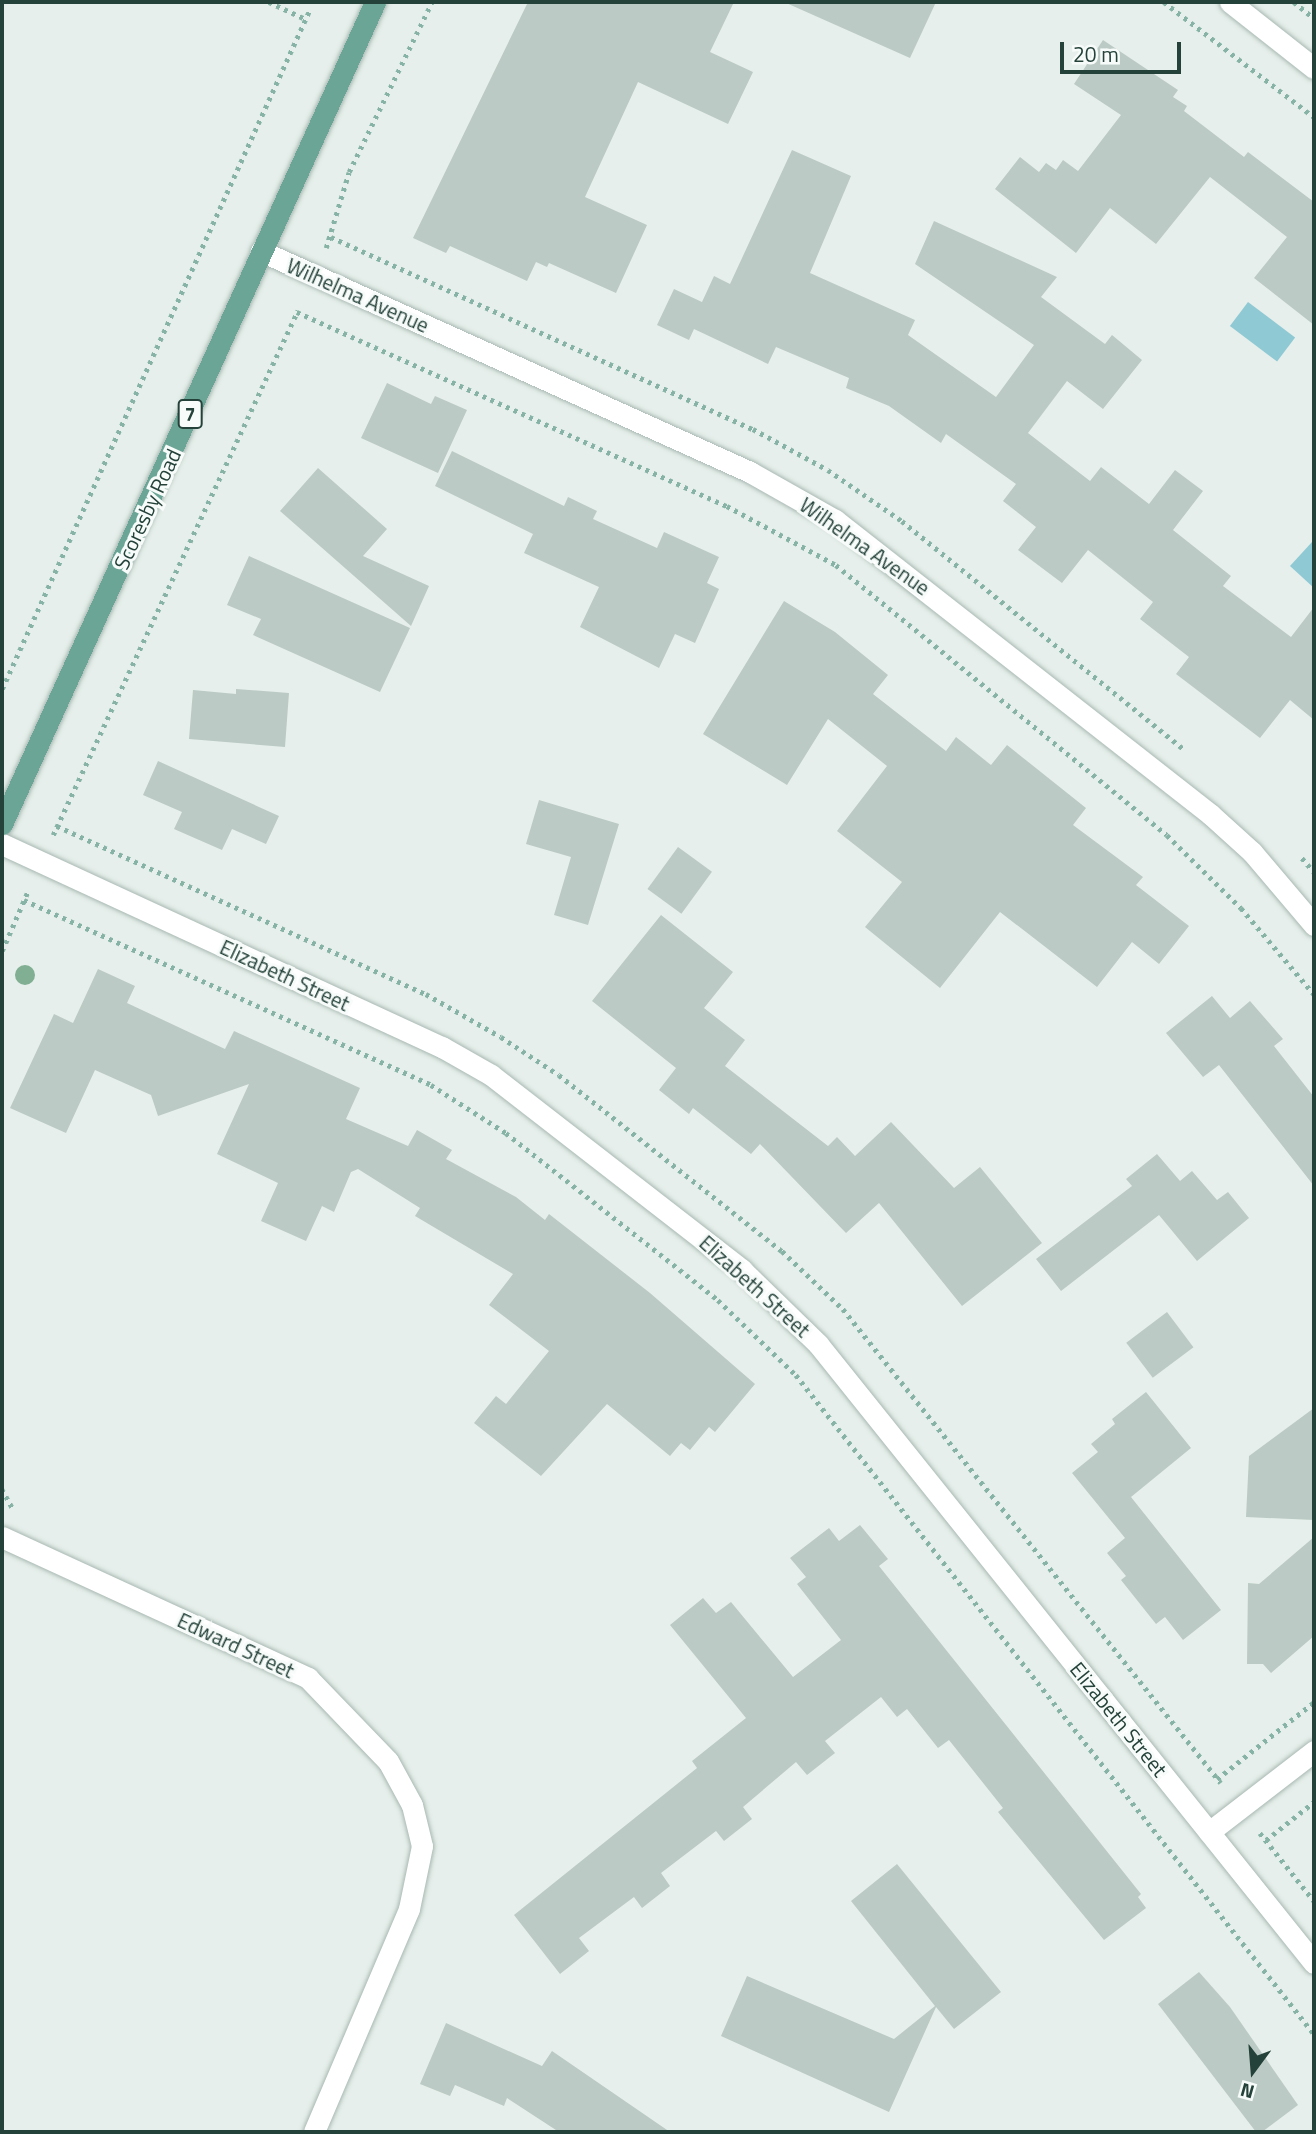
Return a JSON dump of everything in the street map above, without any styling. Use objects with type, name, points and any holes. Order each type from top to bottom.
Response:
[{"type":"main road","name":"Scoresby Road","points":[[2,824],[373,3]]},
{"type":"street","points":[[1230,2],[1314,68]]},
{"type":"street","name":"Wilhelma Avenue","points":[[261,251],[750,472],[835,520],[1210,814],[1252,852],[1314,925]]},
{"type":"street","name":"Elizabeth Street","points":[[2,844],[471,1064],[541,1110],[742,1270],[818,1344],[1314,1963]]},
{"type":"street","name":"Edward Street","points":[[2,1538],[308,1678],[388,1761],[412,1805],[422,1846],[409,1909],[314,2132]]},
{"type":"street","points":[[1209,1832],[1314,1751]]},
{"type":"path","points":[[269,2],[305,19]]},
{"type":"path","points":[[331,237],[349,172],[432,2]]},
{"type":"path","points":[[1164,2],[1314,117]]},
{"type":"path","points":[[1294,2],[1314,18]]},
{"type":"path","points":[[2,689],[310,9]]},
{"type":"path","points":[[57,826],[297,312],[727,506],[836,565],[1167,835],[1241,908],[1314,994]]},
{"type":"path","points":[[2,951],[28,891]]},
{"type":"path","points":[[24,900],[431,1085],[506,1133],[718,1300],[796,1375],[1314,2034]]},
{"type":"path","points":[[1217,1779],[1314,1702]]},
{"type":"path","points":[[1266,1840],[1314,1802]]},
{"type":"path","points":[[1260,1832],[1314,1900]]},
{"type":"water","points":[[1248,302],[1295,338],[1277,361],[1230,326]]},
{"type":"water","points":[[1312,542],[1314,545],[1314,588],[1290,566]]},
{"type":"building","points":[[528,2],[734,2],[710,52],[753,72],[728,124],[638,82],[585,197],[647,225],[616,293],[549,263],[547,267],[536,262],[527,281],[450,246],[446,253],[413,238]]},
{"type":"building","points":[[784,2],[936,2],[910,58]]},
{"type":"building","points":[[1103,40],[1178,90],[1173,97],[1187,106],[1184,111],[1244,157],[1248,152],[1314,202],[1314,325],[1254,278],[1287,237],[1210,177],[1156,244],[1110,208],[1076,253],[995,189],[1020,157],[1039,172],[1046,163],[1056,170],[1063,160],[1078,171],[1121,115],[1074,84]]},
{"type":"building","points":[[792,150],[851,176],[810,273],[915,320],[908,335],[996,397],[1034,345],[915,264],[934,221],[1057,277],[1041,297],[1105,344],[1112,335],[1142,360],[1103,409],[1067,381],[1028,433],[1090,481],[1101,467],[1149,504],[1175,470],[1203,491],[1173,530],[1231,576],[1223,586],[1291,637],[1314,607],[1314,720],[1290,700],[1260,738],[1176,674],[1189,657],[1140,619],[1153,602],[1088,550],[1062,583],[1018,550],[1036,527],[1003,501],[1016,484],[946,434],[941,443],[889,406],[846,388],[849,378],[776,347],[768,364],[694,329],[689,340],[657,325],[674,289],[702,302],[714,276],[730,284]]},
{"type":"building","points":[[387,383],[431,404],[435,396],[467,410],[438,473],[361,438]]},
{"type":"building","points":[[452,451],[564,506],[568,497],[597,511],[593,519],[657,548],[664,532],[719,557],[707,583],[719,589],[695,643],[675,634],[659,668],[580,627],[599,587],[524,553],[533,534],[435,486]]},
{"type":"building","points":[[318,468],[387,529],[363,556],[429,586],[411,626],[280,511]]},
{"type":"building","points":[[249,556],[410,628],[380,692],[253,635],[261,619],[227,605]]},
{"type":"building","points":[[784,601],[835,632],[888,675],[873,694],[946,751],[956,737],[991,765],[1007,745],[1086,808],[1073,825],[1143,877],[1136,885],[1189,926],[1159,964],[1132,942],[1097,987],[1000,912],[940,988],[865,927],[902,882],[837,831],[887,766],[828,719],[787,785],[703,734]]},
{"type":"building","points":[[236,689],[289,693],[285,747],[189,739],[193,690],[236,694]]},
{"type":"building","points":[[158,761],[279,816],[266,844],[232,829],[222,850],[174,829],[182,812],[143,795]]},
{"type":"building","points":[[539,800],[619,824],[588,925],[554,915],[571,857],[526,844]]},
{"type":"building","points":[[678,847],[712,872],[681,914],[647,889]]},
{"type":"building","points":[[661,915],[733,972],[704,1008],[745,1040],[725,1066],[828,1146],[837,1137],[855,1156],[891,1122],[954,1188],[980,1167],[1042,1243],[962,1306],[879,1203],[846,1233],[760,1144],[751,1154],[693,1108],[689,1114],[659,1090],[676,1068],[592,1001]]},
{"type":"building","points":[[98,969],[135,986],[127,1003],[225,1049],[234,1031],[360,1088],[346,1119],[408,1146],[417,1130],[452,1150],[446,1159],[516,1197],[545,1220],[549,1214],[650,1293],[755,1384],[715,1432],[709,1427],[690,1450],[681,1443],[670,1456],[607,1404],[541,1476],[474,1423],[496,1396],[506,1404],[549,1351],[489,1305],[513,1274],[415,1216],[420,1208],[358,1169],[351,1172],[334,1212],[322,1206],[306,1241],[261,1221],[278,1183],[217,1154],[249,1084],[158,1116],[151,1095],[95,1070],[66,1133],[10,1108],[54,1014],[73,1023]]},
{"type":"building","points":[[1212,996],[1230,1018],[1250,1001],[1283,1039],[1274,1046],[1314,1097],[1314,1186],[1219,1065],[1203,1077],[1166,1033]]},
{"type":"building","points":[[1157,1154],[1180,1181],[1192,1171],[1217,1200],[1228,1192],[1249,1218],[1197,1261],[1159,1215],[1061,1291],[1036,1259],[1132,1186],[1126,1179]]},
{"type":"building","points":[[1167,1312],[1193,1347],[1153,1378],[1126,1343]]},
{"type":"building","points":[[1146,1392],[1191,1448],[1131,1497],[1221,1610],[1183,1640],[1165,1617],[1156,1624],[1121,1580],[1126,1576],[1107,1553],[1125,1538],[1072,1473],[1098,1452],[1091,1444],[1115,1424],[1112,1419]]},
{"type":"building","points":[[1314,1408],[1314,1520],[1246,1517],[1249,1456]]},
{"type":"building","points":[[860,1525],[888,1559],[879,1566],[1141,1894],[1138,1897],[1146,1908],[1104,1940],[998,1812],[1003,1808],[949,1740],[938,1748],[907,1709],[897,1717],[881,1697],[825,1741],[835,1753],[807,1775],[796,1762],[743,1807],[752,1819],[724,1841],[716,1831],[661,1873],[670,1886],[642,1908],[634,1897],[579,1938],[589,1951],[560,1974],[514,1915],[697,1768],[692,1761],[746,1718],[670,1625],[703,1598],[716,1613],[731,1602],[793,1677],[841,1640],[797,1584],[806,1577],[790,1558],[829,1528],[839,1541]]},
{"type":"building","points":[[1314,1537],[1314,1636],[1271,1673],[1263,1664],[1247,1664],[1248,1583],[1259,1584]]},
{"type":"building","points":[[897,1864],[1001,1992],[954,2029],[936,2007],[889,2112],[721,2036],[747,1976],[894,2039],[935,2006],[851,1901]]},
{"type":"building","points":[[1199,1972],[1230,2007],[1298,2105],[1262,2132],[1256,2132],[1158,2004]]},
{"type":"building","points":[[446,2023],[542,2066],[552,2051],[670,2132],[559,2132],[507,2098],[504,2106],[455,2085],[450,2096],[420,2084]]}]
